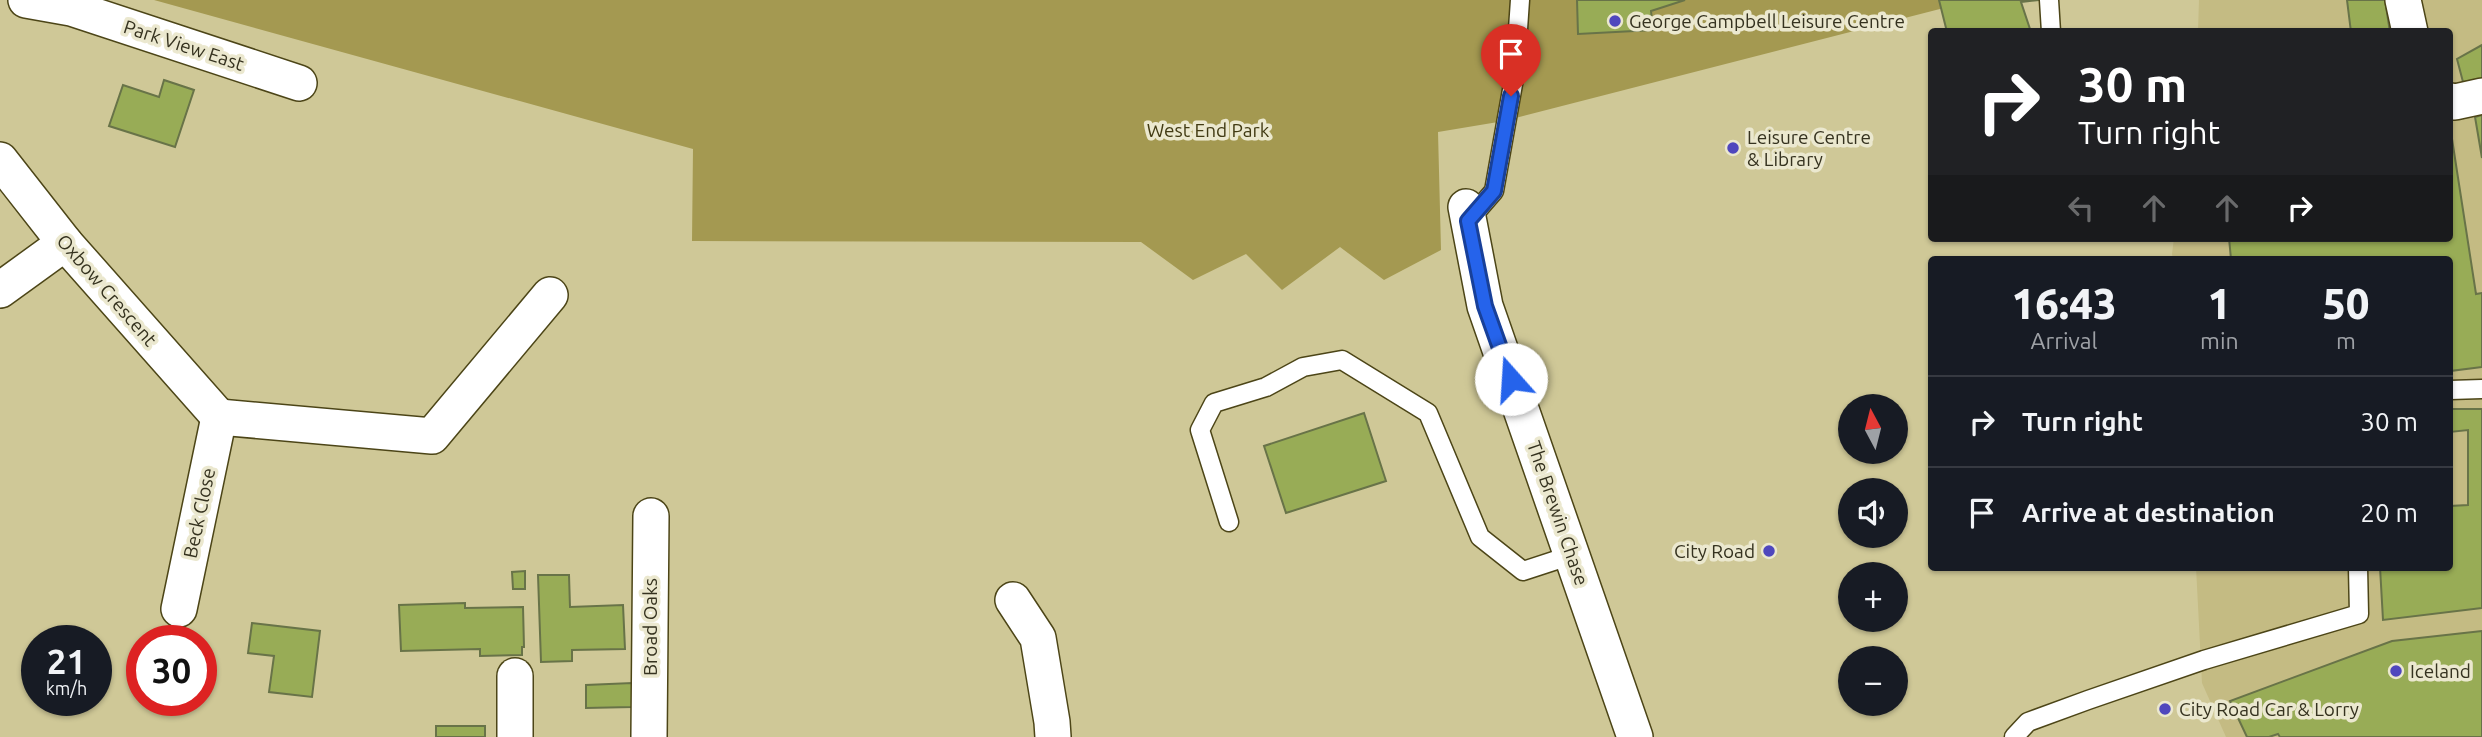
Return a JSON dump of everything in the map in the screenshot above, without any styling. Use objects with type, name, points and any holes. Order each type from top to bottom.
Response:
[{"type":"street","name":"Park View East","points":[[26,0],[71,8],[299,83]]},
{"type":"street","points":[[2403,0],[2409,28]]},
{"type":"street","points":[[2453,102],[2482,96]]},
{"type":"street","name":"Oxbow Crescent","points":[[0,160],[65,243],[219,417]]},
{"type":"street","name":"The Brewin Chase","points":[[1467,214],[1485,306],[1635,737]]},
{"type":"street","points":[[0,290],[65,243]]},
{"type":"street","points":[[219,417],[432,436],[550,295]]},
{"type":"street","name":"Beck Close","points":[[179,609],[219,417]]},
{"type":"street","name":"Broad Oaks","points":[[649,737],[651,516]]},
{"type":"street","points":[[1013,600],[1038,638],[1052,722],[1052,737]]},
{"type":"street","points":[[515,677],[515,737]]},
{"type":"lane","points":[[1467,214],[1494,191],[1515,73],[1520,0]]},
{"type":"lane","points":[[2049,0],[2051,28]]},
{"type":"lane","points":[[1228,522],[1200,430],[1214,403],[1266,387],[1303,367],[1342,360],[1428,413],[1480,537],[1523,571],[1572,555]]},
{"type":"lane","points":[[2453,390],[2482,389]]},
{"type":"lane","points":[[2014,737],[2028,722],[2204,660],[2359,614],[2358,571]]},
{"type":"shaded area","points":[[2199,0],[2482,0],[2482,737],[2226,737],[2202,683],[2196,571],[2453,571],[2453,256],[2172,254],[2174,242],[2453,242],[2453,28],[2198,28]]},
{"type":"green space","name":"West End Park","points":[[154,0],[1975,0],[1504,121],[1438,132],[1441,250],[1384,280],[1340,247],[1282,290],[1246,254],[1193,280],[1141,242],[692,241],[693,149]]},
{"type":"building","name":"George Campbell Leisure Centre","points":[[1577,0],[1685,0],[1651,11],[1653,30],[1578,34]]},
{"type":"building","points":[[1939,0],[2039,0],[2021,2],[2030,28],[1946,28]]},
{"type":"building","points":[[2347,0],[2385,0],[2389,28],[2350,28]]},
{"type":"building","points":[[2482,45],[2482,80],[2463,82],[2457,59]]},
{"type":"building","points":[[164,80],[194,90],[175,147],[109,126],[123,85],[159,97]]},
{"type":"building","points":[[2482,115],[2482,158],[2475,117]]},
{"type":"building","points":[[2453,145],[2476,294],[2482,293],[2482,367],[2453,371],[2453,256],[2231,256],[2229,242],[2453,242]]},
{"type":"building","points":[[2453,409],[2482,409],[2482,608],[2383,620],[2380,571],[2453,571],[2453,506],[2468,505],[2468,430],[2453,432]]},
{"type":"building","points":[[1364,413],[1386,481],[1286,513],[1264,446]]},
{"type":"building","points":[[525,571],[525,589],[513,589],[512,572]]},
{"type":"building","points":[[538,575],[569,575],[570,607],[623,605],[625,649],[572,650],[572,661],[541,662]]},
{"type":"building","points":[[465,603],[465,608],[523,607],[522,655],[480,656],[480,649],[401,651],[399,605]]},
{"type":"building","points":[[252,623],[320,631],[312,697],[269,692],[274,656],[248,653]]},
{"type":"building","name":"Iceland","points":[[2482,631],[2482,737],[2280,737],[2278,734],[2269,737],[2247,737],[2230,701],[2392,641]]},
{"type":"building","points":[[632,683],[632,707],[586,708],[586,685]]},
{"type":"building","points":[[436,726],[485,726],[485,737],[436,737]]},
{"type":"place","name":"George Campbell Leisure Centre","points":[[1615,21]]},
{"type":"place","name":"Leisure Centre & Library","points":[[1733,148]]},
{"type":"place","name":"City Road","points":[[1769,551]]},
{"type":"place","name":"Iceland","points":[[2396,671]]},
{"type":"place","name":"City Road Car & Lorry","points":[[2165,709]]},
{"type":"route","points":[[1511,96],[1494,191],[1468,221],[1485,306],[1511,379]]}]
